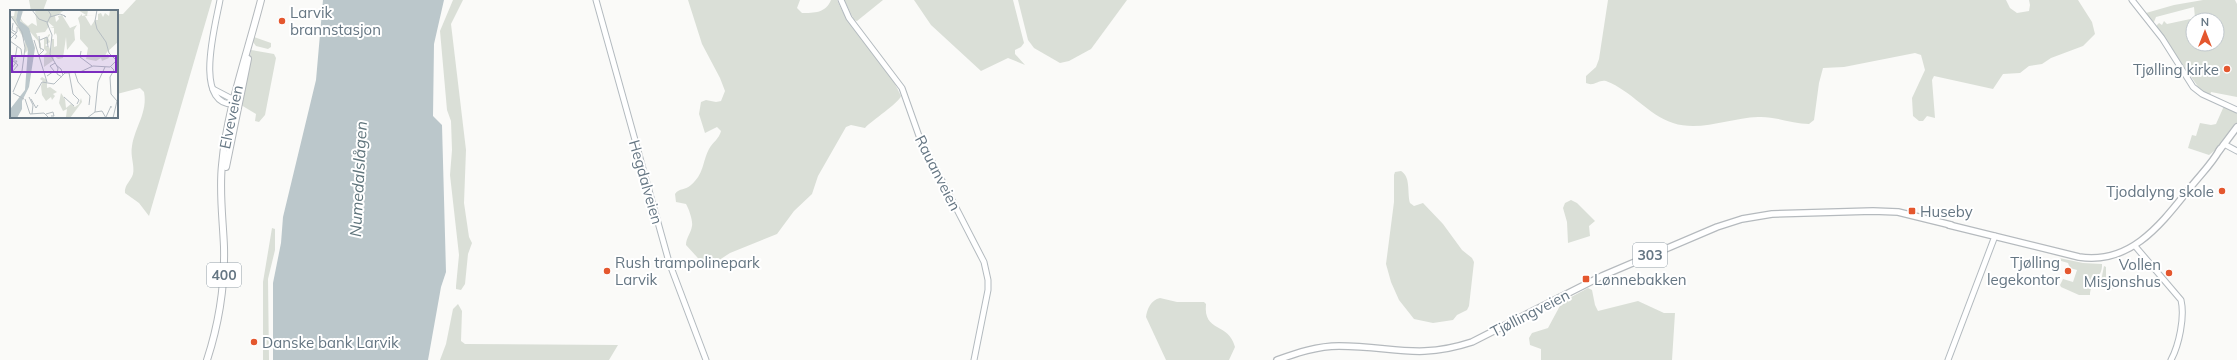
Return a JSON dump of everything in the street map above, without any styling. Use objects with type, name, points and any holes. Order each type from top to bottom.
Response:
[{"type":"highway","name":"Elveveien","points":[[207,360],[214,336],[222,295],[224,262],[222,189],[235,102],[261,0]]},
{"type":"main road","points":[[220,0],[209,73],[211,87],[235,102]]},
{"type":"main road","name":"Hegdalveien","points":[[596,0],[670,269],[706,360]]},
{"type":"main road","name":"Rauanveien","points":[[841,0],[849,18],[902,88],[919,136],[984,262],[988,280],[988,290],[974,360]]},
{"type":"main road","points":[[2132,0],[2162,38],[2193,87],[2202,94],[2237,110]]},
{"type":"main road","name":"Tjøllingveien","points":[[1277,360],[1312,349],[1333,346],[1425,355],[1451,350],[1472,342],[1602,276],[1734,221],[1778,214],[1861,211],[1920,216],[2091,259],[2110,257],[2137,244],[2151,233],[2209,167],[2220,149],[2237,127]]},
{"type":"main road","points":[[2224,144],[2237,151]]},
{"type":"main road","points":[[1948,360],[1995,236]]},
{"type":"main road","points":[[2137,244],[2181,300],[2182,311],[2178,340],[2171,360]]},
{"type":"shaded area","points":[[29,0],[47,0],[43,10],[31,10]]},
{"type":"shaded area","points":[[136,0],[212,0],[149,216],[139,203],[125,193],[133,174],[132,146],[143,113],[145,99],[144,92],[140,88],[118,94],[118,14],[123,14]]},
{"type":"shaded area","points":[[453,0],[463,0],[451,24],[466,150],[464,203],[469,237],[472,243],[468,254],[465,284],[461,290],[456,289],[459,255],[450,175],[452,150],[451,121],[447,110],[440,31]]},
{"type":"shaded area","points":[[688,0],[800,0],[797,8],[802,13],[811,13],[823,10],[831,0],[837,0],[851,25],[895,83],[901,96],[896,103],[865,128],[851,125],[846,127],[818,176],[812,194],[794,211],[777,234],[730,253],[707,268],[686,245],[692,226],[691,218],[686,204],[676,202],[675,194],[678,191],[689,187],[698,177],[709,149],[721,131],[717,127],[705,133],[699,114],[701,102],[706,100],[716,102],[721,101],[725,91],[720,78],[702,44]]},
{"type":"shaded area","points":[[844,0],[883,0],[857,21],[854,20]]},
{"type":"shaded area","points":[[914,0],[1013,0],[1024,43],[1021,47],[1015,50],[1015,54],[1025,65],[1008,58],[981,71],[931,25]]},
{"type":"shaded area","points":[[1018,0],[1127,0],[1091,49],[1069,61],[1060,63],[1034,48],[1028,40]]},
{"type":"shaded area","points":[[1608,0],[2006,0],[2010,8],[2017,13],[2029,11],[2029,0],[2078,0],[2092,22],[2095,34],[2083,46],[2051,58],[2042,64],[2029,66],[2020,73],[2003,74],[1993,89],[1934,76],[1932,80],[1935,118],[1927,116],[1923,121],[1919,121],[1913,116],[1912,98],[1925,70],[1921,55],[1915,53],[1844,67],[1823,68],[1819,83],[1814,120],[1809,124],[1758,117],[1694,126],[1673,123],[1664,119],[1615,85],[1606,81],[1592,84],[1586,83],[1586,76],[1596,67],[1599,59]]},
{"type":"shaded area","points":[[2203,0],[2235,0],[2237,4],[2237,97],[2211,92],[2210,96],[2201,91],[2157,28],[2159,23],[2162,25],[2164,21],[2167,24],[2185,20],[2185,52],[2225,52],[2225,12],[2194,12],[2194,7],[2156,17],[2154,22],[2151,21],[2146,13],[2174,5]]},
{"type":"shaded area","points":[[254,37],[271,43],[271,47],[268,49],[256,46],[253,42]]},
{"type":"shaded area","points":[[251,50],[274,54],[276,58],[265,115],[259,122],[255,121],[256,114],[241,105]]},
{"type":"shaded area","points":[[2224,106],[2237,113],[2237,124],[2218,148],[2209,155],[2188,148],[2192,135],[2196,136],[2200,123],[2211,125],[2216,124]]},
{"type":"shaded area","points":[[1401,171],[1406,177],[1410,203],[1414,206],[1423,203],[1443,224],[1462,250],[1472,258],[1474,262],[1469,306],[1467,310],[1457,315],[1453,320],[1433,323],[1414,319],[1399,300],[1391,282],[1386,264],[1394,202],[1394,175],[1395,172]]},
{"type":"shaded area","points":[[1571,200],[1577,203],[1595,221],[1589,226],[1590,236],[1568,243],[1567,222],[1563,208],[1565,203]]},
{"type":"shaded area","points":[[272,228],[275,229],[275,250],[268,279],[269,360],[263,360],[263,282]]},
{"type":"shaded area","points":[[2059,258],[2083,263],[2102,264],[2101,272],[2092,286],[2090,295],[2079,295],[2061,287],[2060,285],[2063,279],[2073,282],[2077,270],[2070,268],[2068,263],[2058,260]]},
{"type":"shaded area","points":[[2104,266],[2106,267],[2106,282],[2114,283],[2113,289],[2102,287],[2101,281]]},
{"type":"shaded area","points":[[1588,288],[1592,290],[1595,305],[1598,311],[1638,301],[1664,313],[1675,313],[1672,360],[1541,360],[1541,349],[1530,345],[1529,338],[1532,333],[1548,328],[1562,302]]},
{"type":"shaded area","points":[[1160,298],[1177,302],[1204,302],[1206,304],[1208,319],[1212,324],[1228,334],[1232,339],[1235,347],[1229,360],[1166,360],[1146,317],[1150,305]]},
{"type":"shaded area","points":[[458,304],[462,311],[461,341],[465,344],[618,345],[609,360],[440,360],[446,344],[453,309]]},
{"type":"water","name":"Numedalslågen","points":[[323,0],[444,0],[434,44],[433,116],[442,125],[446,272],[441,287],[428,360],[273,360],[273,283],[281,243],[283,217],[316,80]]},
{"type":"place","name":"Larvik brannstasjon","points":[[282,21]]},
{"type":"place","name":"Tjølling kirke","points":[[2227,69]]},
{"type":"place","name":"Tjodalyng skole","points":[[2222,191]]},
{"type":"place","name":"Huseby","points":[[1912,211]]},
{"type":"place","name":"Rush trampolinepark Larvik","points":[[607,271]]},
{"type":"place","name":"Tjølling legekontor","points":[[2068,271]]},
{"type":"place","name":"Vollen Misjonshus","points":[[2169,273]]},
{"type":"place","name":"Lønnebakken","points":[[1586,279]]},
{"type":"place","name":"Danske bank Larvik","points":[[254,342]]}]
